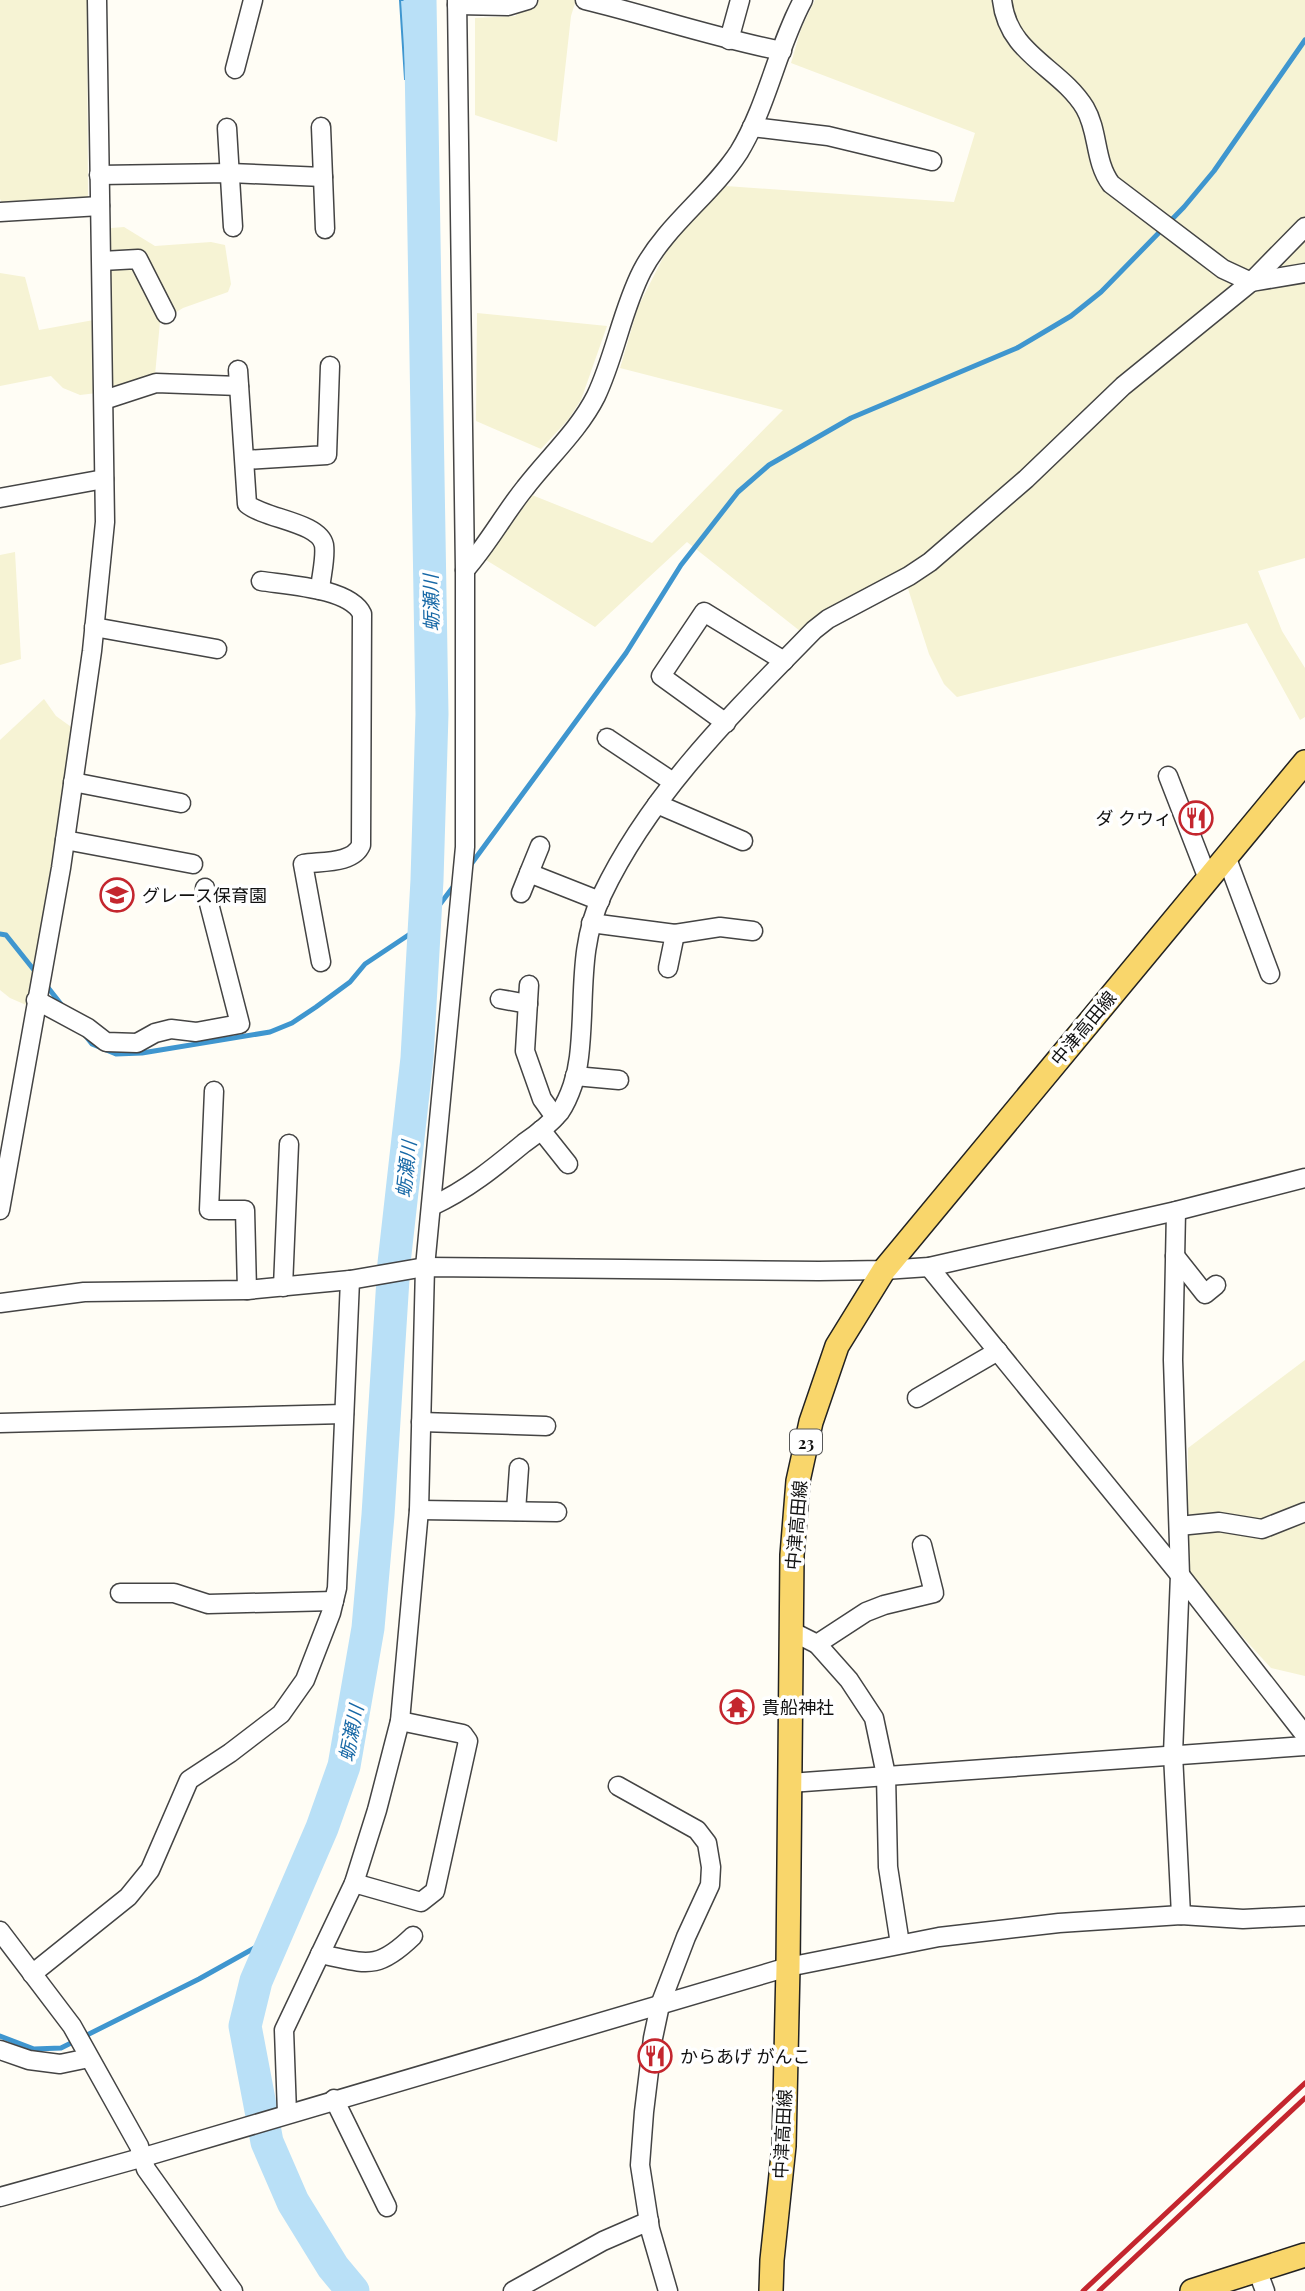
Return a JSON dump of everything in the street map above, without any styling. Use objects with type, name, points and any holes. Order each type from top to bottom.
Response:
[{"type":"main road","name":"中津高田線","points":[[771,2291],[784,2146],[792,1555],[798,1481],[811,1422],[837,1346],[884,1270],[1305,762]]},
{"type":"main road","points":[[1192,2291],[1261,2281],[1305,2255]]},
{"type":"street","points":[[0,1210],[65,840],[94,627],[105,522],[97,0]]},
{"type":"street","points":[[235,69],[253,0]]},
{"type":"street","points":[[287,2113],[284,2030],[354,1883],[377,1810],[400,1721],[419,1510],[421,1268],[432,1206],[465,847],[465,569],[457,3],[508,6],[528,0]]},
{"type":"street","points":[[585,0],[641,7],[729,40],[782,51]]},
{"type":"street","points":[[729,40],[740,0]]},
{"type":"street","points":[[465,569],[523,489],[581,420],[600,387],[633,292],[648,260],[669,230],[725,170],[752,127],[793,19],[803,0]]},
{"type":"street","points":[[1002,0],[1004,14],[1020,44],[1077,97],[1085,109],[1091,121],[1104,173],[1111,184],[1223,269],[1251,282],[1305,273]]},
{"type":"street","points":[[321,127],[325,229]]},
{"type":"street","points":[[752,127],[828,136],[932,161]]},
{"type":"street","points":[[227,128],[233,227]]},
{"type":"street","points":[[99,175],[230,173],[323,177]]},
{"type":"street","points":[[0,212],[100,206]]},
{"type":"street","points":[[432,1206],[451,1198],[484,1176],[541,1130],[562,1109],[575,1076],[579,1056],[584,957],[592,923],[616,869],[673,782],[814,630],[828,619],[930,562],[1026,480],[1123,386],[1251,282],[1305,227]]},
{"type":"street","points":[[102,261],[138,259],[166,314]]},
{"type":"street","points":[[245,460],[327,455],[330,366]]},
{"type":"street","points":[[104,400],[156,383],[239,378],[247,504],[260,512],[311,529],[321,538],[324,547],[320,590]]},
{"type":"street","points":[[0,498],[104,479]]},
{"type":"street","points":[[261,581],[320,590],[348,601],[360,609],[362,614],[362,845],[350,857],[303,864],[321,962]]},
{"type":"street","points":[[726,723],[661,676],[705,612],[784,661]]},
{"type":"street","points":[[94,627],[217,649]]},
{"type":"street","points":[[607,738],[673,782]]},
{"type":"street","points":[[1168,776],[1208,879]]},
{"type":"street","points":[[73,782],[181,803]]},
{"type":"street","points":[[657,804],[743,841]]},
{"type":"street","points":[[65,840],[193,864]]},
{"type":"street","points":[[521,893],[540,846]]},
{"type":"street","points":[[1226,856],[1270,974]]},
{"type":"street","points":[[529,873],[600,901]]},
{"type":"street","points":[[36,1000],[88,1028],[106,1042],[137,1043],[155,1033],[171,1029],[196,1032],[240,1024],[205,888]]},
{"type":"street","points":[[592,923],[675,934],[720,928],[753,931]]},
{"type":"street","points":[[668,968],[675,934]]},
{"type":"street","points":[[500,999],[529,995],[525,1051],[542,1099],[555,1117]]},
{"type":"street","points":[[575,1076],[619,1080]]},
{"type":"street","points":[[214,1091],[209,1210],[245,1210],[247,1290]]},
{"type":"street","points":[[541,1130],[568,1164]]},
{"type":"street","points":[[283,1287],[289,1144]]},
{"type":"street","points":[[0,1303],[84,1292],[247,1290],[421,1268],[884,1270],[929,1267],[1176,1211],[1305,1178]]},
{"type":"street","points":[[1176,1211],[1173,1360],[1180,1575],[1173,1754],[1181,1915]]},
{"type":"street","points":[[1175,1256],[1205,1294],[1216,1285]]},
{"type":"street","points":[[929,1267],[1180,1575],[1305,1735]]},
{"type":"street","points":[[32,1974],[128,1897],[150,1870],[189,1780],[281,1714],[305,1680],[337,1588],[344,1414],[355,1278]]},
{"type":"street","points":[[917,1398],[998,1351]]},
{"type":"street","points":[[0,1423],[344,1414]]},
{"type":"street","points":[[421,1422],[547,1426]]},
{"type":"street","points":[[516,1511],[519,1468]]},
{"type":"street","points":[[419,1510],[557,1512]]},
{"type":"street","points":[[1178,1526],[1219,1522],[1262,1530],[1305,1512]]},
{"type":"street","points":[[817,1644],[866,1612],[934,1593],[922,1545]]},
{"type":"street","points":[[120,1593],[174,1593],[208,1604],[334,1601]]},
{"type":"street","points":[[791,1631],[817,1644],[849,1680],[874,1718],[886,1775],[888,1867],[900,1944]]},
{"type":"street","points":[[354,1883],[421,1902],[435,1891],[468,1741],[463,1734],[400,1721]]},
{"type":"street","points":[[790,1783],[1305,1746]]},
{"type":"street","points":[[618,1786],[697,1830],[707,1843],[711,1867],[710,1885],[686,1937],[660,2005],[653,2038],[640,2165],[649,2221],[668,2291]]},
{"type":"street","points":[[0,2197],[788,1967],[939,1937],[1059,1923],[1181,1915],[1243,1919],[1305,1916]]},
{"type":"street","points":[[0,1931],[72,2026],[144,2157],[146,2169],[233,2291]]},
{"type":"street","points":[[320,1954],[368,1964],[384,1960],[412,1936]]},
{"type":"street","points":[[0,2050],[29,2060],[60,2064],[87,2054]]},
{"type":"street","points":[[334,2099],[387,2207]]},
{"type":"street","points":[[513,2291],[603,2241],[649,2221]]},
{"type":"shaded area","points":[[0,0],[87,0],[88,198],[3,205],[0,199]]},
{"type":"shaded area","points":[[519,0],[576,0],[571,16],[557,142],[475,115],[475,18],[516,16]]},
{"type":"shaded area","points":[[815,0],[1305,0],[1305,558],[1258,571],[1282,631],[1305,668],[1305,717],[1300,720],[1247,623],[957,697],[944,684],[929,654],[902,570],[800,631],[687,542],[595,627],[486,560],[532,495],[652,543],[783,410],[620,368],[638,307],[672,240],[726,186],[954,202],[975,133],[791,63],[801,29]]},
{"type":"shaded area","points":[[124,227],[155,246],[211,242],[225,245],[231,284],[228,292],[183,308],[160,322],[155,375],[97,393],[80,395],[63,388],[51,376],[0,386],[0,273],[25,277],[39,330],[110,317],[111,228]]},
{"type":"shaded area","points":[[477,313],[607,326],[581,400],[568,420],[541,449],[476,421]]},
{"type":"shaded area","points":[[15,552],[21,659],[0,665],[0,555]]},
{"type":"shaded area","points":[[44,699],[56,716],[74,729],[33,1008],[10,998],[0,990],[0,740]]},
{"type":"shaded area","points":[[1305,1360],[1305,1676],[1271,1668],[1187,1576],[1188,1448]]},
{"type":"water","points":[[400,0],[433,0],[431,79],[405,79]]},
{"type":"waterway","name":"蛎瀬川","points":[[353,2291],[333,2267],[293,2202],[267,2142],[245,2026],[256,1981],[322,1828],[344,1766],[368,1628],[378,1515],[394,1263],[417,1058],[427,880],[432,714],[420,0]]},
{"type":"waterway","points":[[469,867],[626,653],[681,565],[738,492],[769,465],[851,418],[1017,348],[1071,316],[1101,292],[1184,207],[1214,171],[1305,40]]},
{"type":"waterway","points":[[85,1035],[92,1044],[116,1054],[142,1053],[270,1032],[292,1023],[350,982],[365,964],[425,924],[456,883]]},
{"type":"waterway","points":[[0,934],[6,935],[38,975]]},
{"type":"waterway","points":[[46,985],[64,1008]]},
{"type":"waterway","points":[[0,2036],[34,2049],[61,2048],[199,1979],[276,1936]]},
{"type":"railway","points":[[1083,2291],[1305,2083]]},
{"type":"railway","points":[[1099,2291],[1305,2098]]},
{"type":"place","name":"ダ クウィ","points":[[1196,818]]},
{"type":"place","name":"グレース保育園","points":[[117,895]]},
{"type":"place","name":"貴船神社","points":[[737,1707]]},
{"type":"place","name":"からあげ がんこ","points":[[655,2056]]}]
